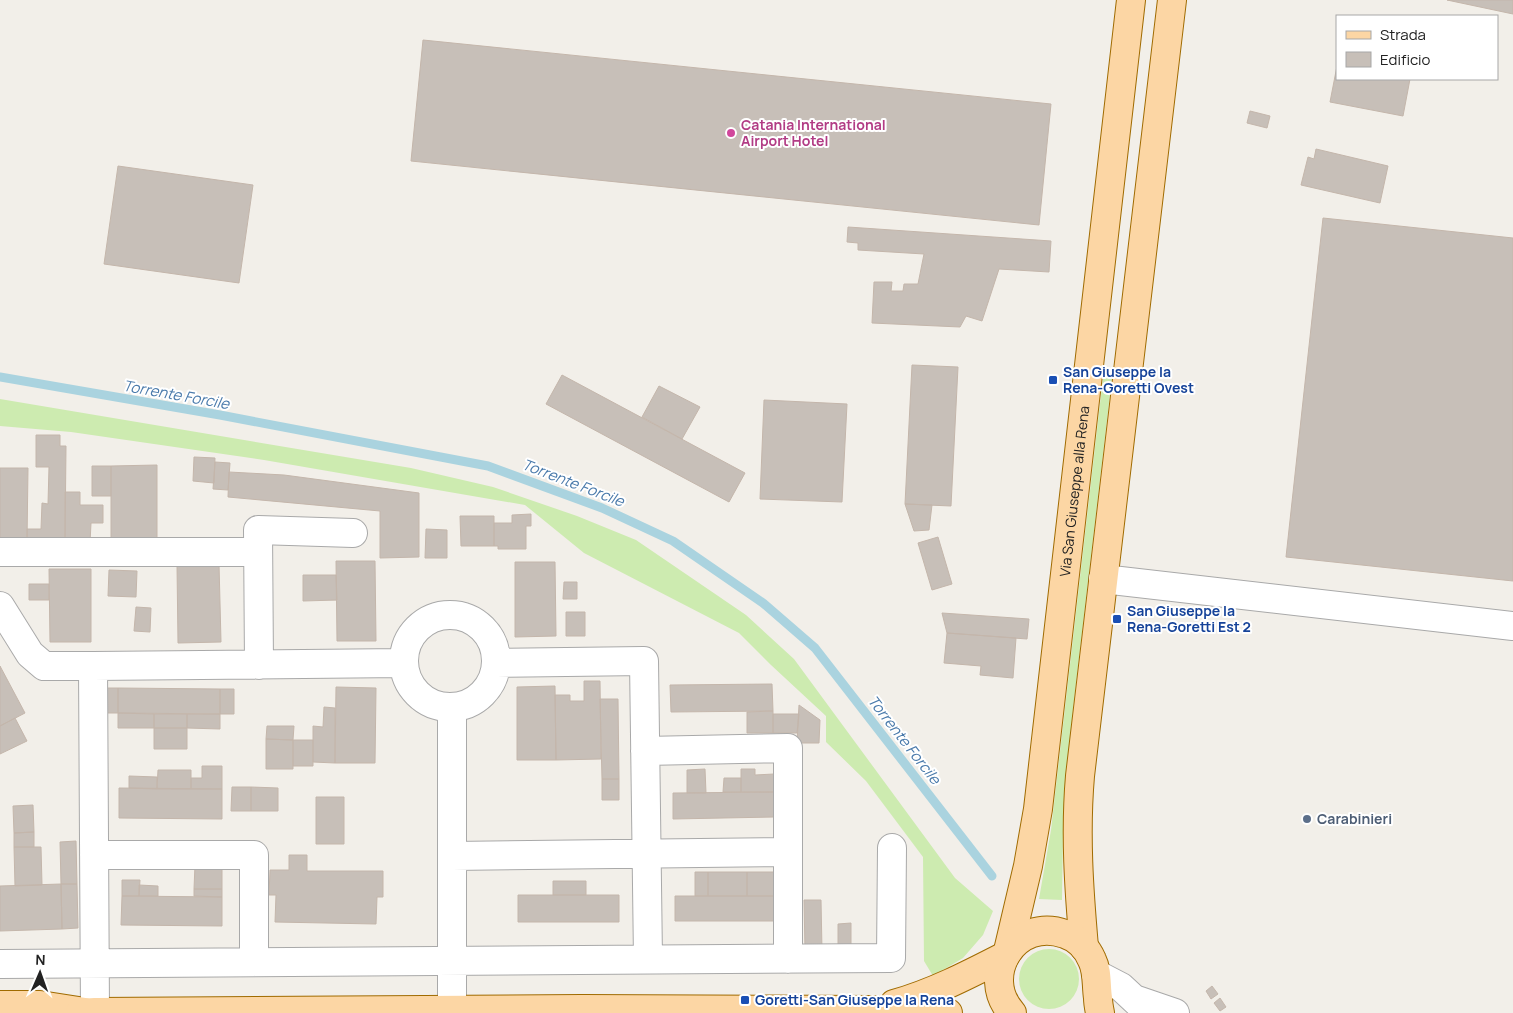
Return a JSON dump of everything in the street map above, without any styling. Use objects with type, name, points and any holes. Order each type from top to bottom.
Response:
[{"type":"main road","name":"Via San Giuseppe alla Rena","points":[[1012,1013],[1002,998],[999,973],[1006,954],[1028,866],[1038,809],[1131,0]]},
{"type":"main road","points":[[1084,947],[1077,850],[1078,805],[1102,580],[1172,0]]},
{"type":"main road","points":[[1104,234],[1143,239]]},
{"type":"main road","points":[[1090,346],[1130,352]]},
{"type":"main road","points":[[863,1011],[915,998],[948,985],[1006,954],[1014,944],[1026,936],[1045,931],[1071,936],[1084,947],[1092,960],[1100,1013]]},
{"type":"main road","points":[[1083,1013],[1093,998],[1096,978]]},
{"type":"main road","points":[[0,1005],[40,1005],[87,1012],[452,1010],[948,1013]]},
{"type":"street","points":[[259,665],[258,530],[353,532]]},
{"type":"street","points":[[0,552],[258,552]]},
{"type":"street","points":[[1102,580],[1513,626]]},
{"type":"street","points":[[0,606],[30,654],[44,666],[403,662]]},
{"type":"street","points":[[451,614],[466,618],[479,625],[489,636],[495,650],[496,663],[494,678],[487,690],[477,699],[465,705],[452,708],[437,706],[424,700],[413,690],[406,677],[403,662],[405,647],[412,634],[422,623],[436,616],[451,614]]},
{"type":"street","points":[[496,663],[644,661],[648,960]]},
{"type":"street","points":[[87,1012],[95,963],[93,666]]},
{"type":"street","points":[[452,708],[452,1010]]},
{"type":"street","points":[[645,751],[788,748],[788,959]]},
{"type":"street","points":[[0,964],[891,958],[892,848]]},
{"type":"street","points":[[452,856],[788,852]]},
{"type":"street","points":[[94,856],[254,856],[254,962]]},
{"type":"street","points":[[1096,978],[1121,987],[1142,1006],[1175,1013]]},
{"type":"green space","points":[[1104,369],[1113,369],[1073,709],[1063,832],[1062,900],[1039,899],[1051,830]]},
{"type":"green space","points":[[0,399],[411,468],[493,487],[577,516],[636,540],[746,615],[794,659],[955,878],[993,911],[983,935],[963,958],[933,976],[924,961],[923,857],[866,781],[826,742],[826,716],[739,633],[584,553],[525,505],[264,460],[71,432],[0,426]]},
{"type":"green space","points":[[1043,949],[1055,949],[1066,954],[1074,962],[1079,973],[1077,991],[1066,1004],[1055,1009],[1043,1009],[1032,1004],[1024,996],[1019,985],[1019,973],[1024,962],[1032,954]]},
{"type":"building","points":[[1447,0],[1513,0],[1513,14]]},
{"type":"building","name":"Catania International Airport Hotel","points":[[423,40],[1051,104],[1039,225],[411,161]]},
{"type":"building","points":[[1336,71],[1336,80],[1410,80],[1403,116],[1330,102]]},
{"type":"building","points":[[1250,111],[1270,116],[1267,128],[1247,123]]},
{"type":"building","points":[[1316,149],[1388,166],[1380,203],[1301,185],[1308,157],[1314,159]]},
{"type":"building","points":[[118,166],[253,185],[239,283],[104,264]]},
{"type":"building","points":[[1323,218],[1513,238],[1513,581],[1286,557]]},
{"type":"building","points":[[848,227],[1051,241],[1049,272],[999,269],[982,321],[966,316],[960,327],[872,323],[874,282],[892,282],[891,291],[903,291],[904,284],[918,284],[924,254],[858,250],[858,243],[847,242]]},
{"type":"building","points":[[912,365],[958,367],[951,506],[905,504]]},
{"type":"building","points":[[562,375],[745,473],[729,502],[546,404]]},
{"type":"building","points":[[659,386],[700,407],[682,439],[642,417]]},
{"type":"building","points":[[764,400],[847,404],[842,502],[760,499]]},
{"type":"building","points":[[36,435],[60,435],[60,446],[66,446],[65,543],[27,542],[27,529],[41,529],[42,503],[48,504],[49,467],[36,467]]},
{"type":"building","points":[[194,457],[215,458],[214,483],[193,481]]},
{"type":"building","points":[[215,462],[230,463],[228,490],[213,489]]},
{"type":"building","points":[[157,465],[157,542],[111,542],[111,466]]},
{"type":"building","points":[[92,466],[111,466],[111,496],[92,496]]},
{"type":"building","points":[[0,468],[28,468],[27,542],[0,542]]},
{"type":"building","points":[[229,472],[284,475],[419,493],[419,557],[380,558],[380,511],[228,497]]},
{"type":"building","points":[[65,492],[80,492],[80,505],[103,505],[103,523],[91,523],[90,543],[65,543]]},
{"type":"building","points":[[905,504],[932,505],[929,530],[914,531]]},
{"type":"building","points":[[531,514],[531,526],[526,526],[526,549],[498,549],[498,546],[494,546],[494,523],[512,523],[512,515]]},
{"type":"building","points":[[460,516],[494,516],[494,546],[461,546]]},
{"type":"building","points":[[426,529],[447,530],[447,558],[425,558]]},
{"type":"building","points":[[938,537],[952,584],[932,590],[918,543]]},
{"type":"building","points":[[336,561],[375,561],[376,641],[337,641]]},
{"type":"building","points":[[515,562],[555,562],[556,636],[515,637]]},
{"type":"building","points":[[219,564],[221,642],[178,643],[177,565]]},
{"type":"building","points":[[49,569],[91,569],[91,642],[50,642]]},
{"type":"building","points":[[109,570],[137,571],[136,597],[108,596]]},
{"type":"building","points":[[303,575],[336,575],[337,600],[303,601]]},
{"type":"building","points":[[564,582],[577,582],[577,599],[563,599]]},
{"type":"building","points":[[29,584],[49,584],[49,600],[29,600]]},
{"type":"building","points":[[136,607],[151,608],[150,632],[134,631]]},
{"type":"building","points":[[566,612],[585,612],[585,636],[566,636]]},
{"type":"building","points":[[942,613],[1029,619],[1027,639],[947,633]]},
{"type":"building","points":[[947,633],[1016,638],[1013,678],[980,675],[981,666],[944,663]]},
{"type":"building","points":[[0,666],[25,713],[0,726]]},
{"type":"building","points":[[584,681],[600,681],[601,759],[556,760],[555,695],[570,695],[570,701],[584,701]]},
{"type":"building","points":[[772,684],[773,711],[671,712],[670,685]]},
{"type":"building","points":[[555,686],[556,760],[517,760],[517,687]]},
{"type":"building","points":[[336,687],[376,688],[375,763],[335,763]]},
{"type":"building","points":[[106,688],[118,688],[118,713],[106,713]]},
{"type":"building","points":[[118,688],[220,689],[220,714],[118,713]]},
{"type":"building","points":[[220,689],[234,689],[234,714],[220,714]]},
{"type":"building","points":[[600,699],[618,699],[619,779],[602,779]]},
{"type":"building","points":[[799,705],[820,720],[819,743],[797,743]]},
{"type":"building","points":[[324,707],[335,708],[335,763],[313,762],[313,726],[323,727]]},
{"type":"building","points":[[773,711],[773,733],[747,733],[747,712]]},
{"type":"building","points":[[118,713],[154,714],[154,728],[118,728]]},
{"type":"building","points":[[154,714],[187,714],[187,728],[154,728]]},
{"type":"building","points":[[187,714],[220,714],[220,729],[187,728]]},
{"type":"building","points":[[773,714],[799,714],[797,733],[773,733]]},
{"type":"building","points":[[15,718],[27,741],[0,754],[0,726]]},
{"type":"building","points":[[267,726],[294,726],[293,740],[266,739]]},
{"type":"building","points":[[154,728],[187,728],[187,749],[154,749]]},
{"type":"building","points":[[266,739],[293,740],[293,769],[266,769]]},
{"type":"building","points":[[293,740],[313,740],[313,766],[293,766]]},
{"type":"building","points":[[202,766],[222,766],[222,789],[191,789],[191,778],[202,778]]},
{"type":"building","points":[[705,769],[706,793],[687,793],[687,770]]},
{"type":"building","points":[[741,769],[755,769],[755,775],[774,774],[774,792],[741,792]]},
{"type":"building","points":[[158,770],[191,770],[191,789],[157,789]]},
{"type":"building","points":[[129,776],[157,777],[157,789],[129,788]]},
{"type":"building","points":[[724,778],[741,778],[741,792],[723,792]]},
{"type":"building","points":[[602,779],[619,779],[619,800],[602,800]]},
{"type":"building","points":[[232,787],[251,787],[251,811],[231,811]]},
{"type":"building","points":[[251,787],[278,788],[278,811],[251,811]]},
{"type":"building","points":[[119,788],[222,789],[222,819],[119,818]]},
{"type":"building","points":[[774,792],[774,817],[673,819],[673,793]]},
{"type":"building","points":[[316,797],[344,797],[344,844],[316,844]]},
{"type":"building","points":[[33,805],[34,832],[14,833],[13,806]]},
{"type":"building","points":[[34,832],[34,847],[14,847],[14,833]]},
{"type":"building","points":[[76,841],[77,884],[61,884],[60,842]]},
{"type":"building","points":[[14,847],[41,847],[42,885],[15,886]]},
{"type":"building","points":[[289,855],[307,855],[307,871],[383,871],[383,897],[377,897],[376,924],[275,922],[276,895],[269,895],[270,870],[289,870]]},
{"type":"building","points":[[195,865],[222,865],[222,889],[194,889]]},
{"type":"building","points":[[695,872],[708,872],[708,896],[695,896]]},
{"type":"building","points":[[708,872],[747,872],[747,896],[708,896]]},
{"type":"building","points":[[747,872],[775,872],[776,896],[747,896]]},
{"type":"building","points":[[122,880],[140,880],[139,896],[122,896]]},
{"type":"building","points":[[553,881],[586,881],[586,895],[553,895]]},
{"type":"building","points":[[61,884],[77,884],[78,928],[62,929]]},
{"type":"building","points":[[61,884],[62,929],[0,931],[0,886]]},
{"type":"building","points":[[139,885],[158,886],[158,896],[139,896]]},
{"type":"building","points":[[194,889],[222,889],[222,897],[194,896]]},
{"type":"building","points":[[518,895],[619,895],[619,922],[518,922]]},
{"type":"building","points":[[122,896],[222,897],[222,926],[121,925]]},
{"type":"building","points":[[675,896],[776,896],[776,921],[675,921]]},
{"type":"building","points":[[804,900],[821,900],[822,951],[805,951]]},
{"type":"building","points":[[851,923],[851,949],[838,949],[838,924]]},
{"type":"building","points":[[1212,986],[1218,994],[1211,999],[1206,991]]},
{"type":"building","points":[[1220,998],[1226,1007],[1220,1011],[1214,1003]]},
{"type":"waterway","name":"Torrente Forcile","points":[[0,377],[220,415],[488,466],[602,508],[673,541],[763,603],[815,648],[992,876]]},
{"type":"place","name":"Catania International Airport Hotel","points":[[731,133]]},
{"type":"place","name":"San Giuseppe la Rena-Goretti Ovest","points":[[1053,380]]},
{"type":"place","name":"San Giuseppe la Rena-Goretti Est 2","points":[[1117,619]]},
{"type":"place","name":"Carabinieri","points":[[1307,819]]},
{"type":"place","name":"Goretti-San Giuseppe la Rena","points":[[745,1000]]}]
